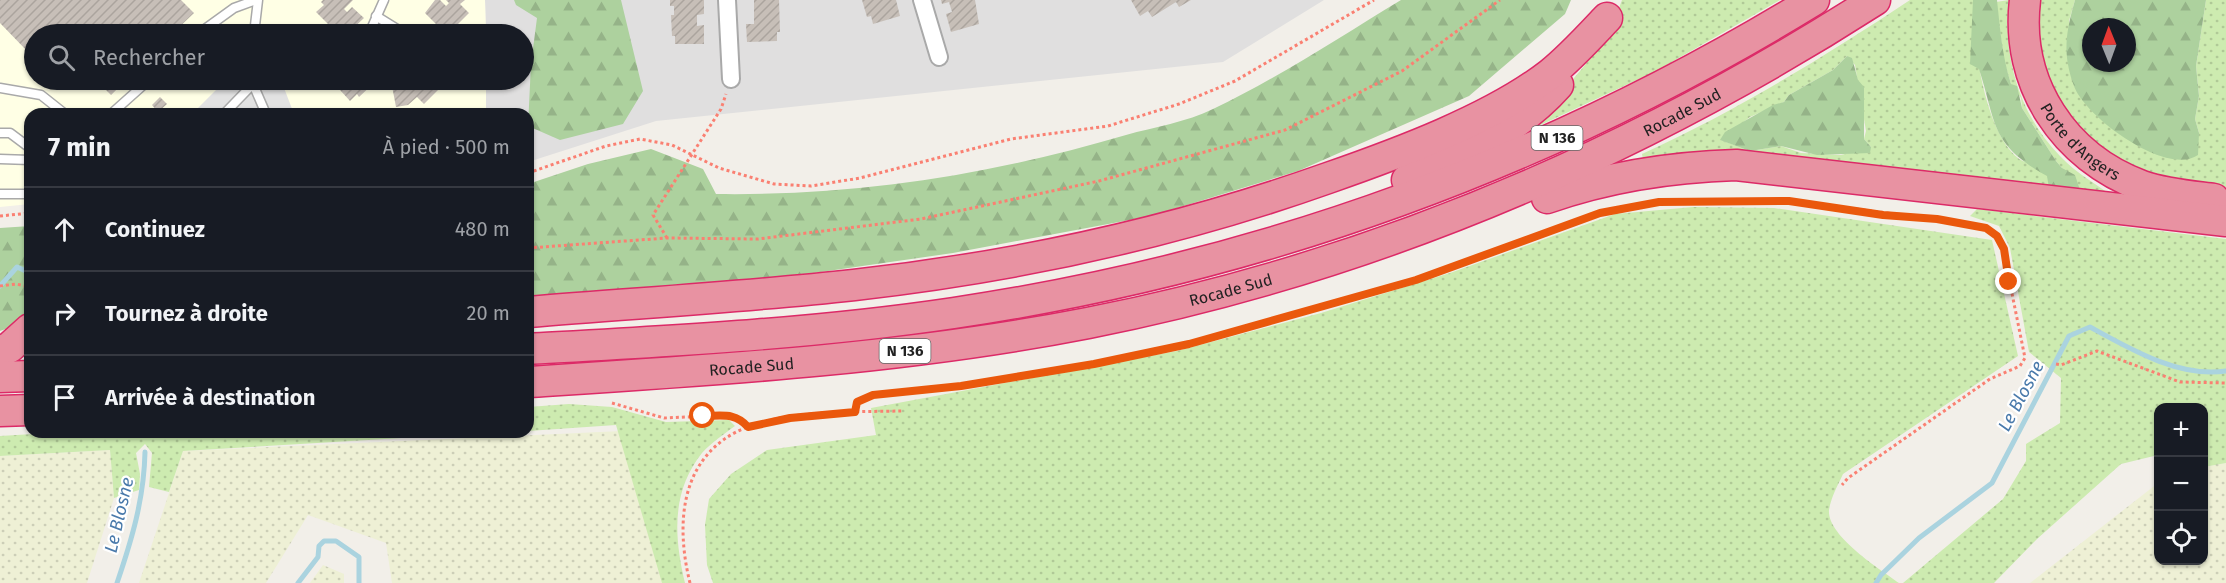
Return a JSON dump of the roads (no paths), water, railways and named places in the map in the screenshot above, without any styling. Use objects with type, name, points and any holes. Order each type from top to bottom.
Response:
[{"type":"highway","name":"Rocade Sud","points":[[534,349],[760,335],[952,313],[1101,287],[1285,241],[1440,188],[1595,121],[1686,75],[1814,0]]},
{"type":"highway","name":"Rocade Sud","points":[[534,382],[708,371],[959,344],[1086,323],[1208,296],[1391,241],[1508,196],[1694,108],[1798,50],[1875,0]]},
{"type":"highway","name":"Porte d'Angers","points":[[2025,0],[2025,44],[2030,73],[2051,117],[2070,141],[2093,161],[2145,187],[2226,200]]},
{"type":"highway","points":[[1285,241],[1312,217],[1433,169],[1525,117],[1575,66],[1610,9]]},
{"type":"highway","points":[[534,312],[854,285],[1035,256],[1212,216],[1380,160],[1524,92],[1552,72],[1610,9]]},
{"type":"highway","points":[[1508,196],[1544,199],[1612,177],[1639,172],[1686,166],[1736,165],[2226,221]]},
{"type":"highway","points":[[0,351],[10,347],[24,334]]},
{"type":"highway","points":[[0,377],[24,376]]},
{"type":"highway","points":[[0,411],[24,410]]},
{"type":"street","points":[[727,0],[731,79]]},
{"type":"street","points":[[922,0],[939,57]]},
{"type":"lane","points":[[212,24],[234,8],[257,0],[255,24]]},
{"type":"lane","points":[[373,24],[384,0]]},
{"type":"lane","points":[[376,16],[389,24]]},
{"type":"lane","points":[[0,88],[41,94],[58,108]]},
{"type":"lane","points":[[118,108],[138,90]]},
{"type":"lane","points":[[229,108],[246,90]]},
{"type":"lane","points":[[256,90],[264,108]]},
{"type":"lane","points":[[0,133],[10,133],[24,144]]},
{"type":"lane","points":[[0,159],[24,160]]},
{"type":"lane","points":[[0,194],[24,194]]},
{"type":"waterway","name":"Le Blosne","points":[[0,286],[17,267],[24,270]]},
{"type":"waterway","name":"Le Blosne","points":[[1876,583],[1881,575],[1919,538],[1992,483],[2069,336],[2090,327],[2155,360],[2173,366],[2208,372],[2226,371]]},
{"type":"waterway","name":"Le Blosne","points":[[117,583],[136,519],[145,452]]},
{"type":"waterway","name":"Le Blosne","points":[[298,583],[318,557],[319,546],[324,541],[336,541],[359,557],[359,583]]}]
